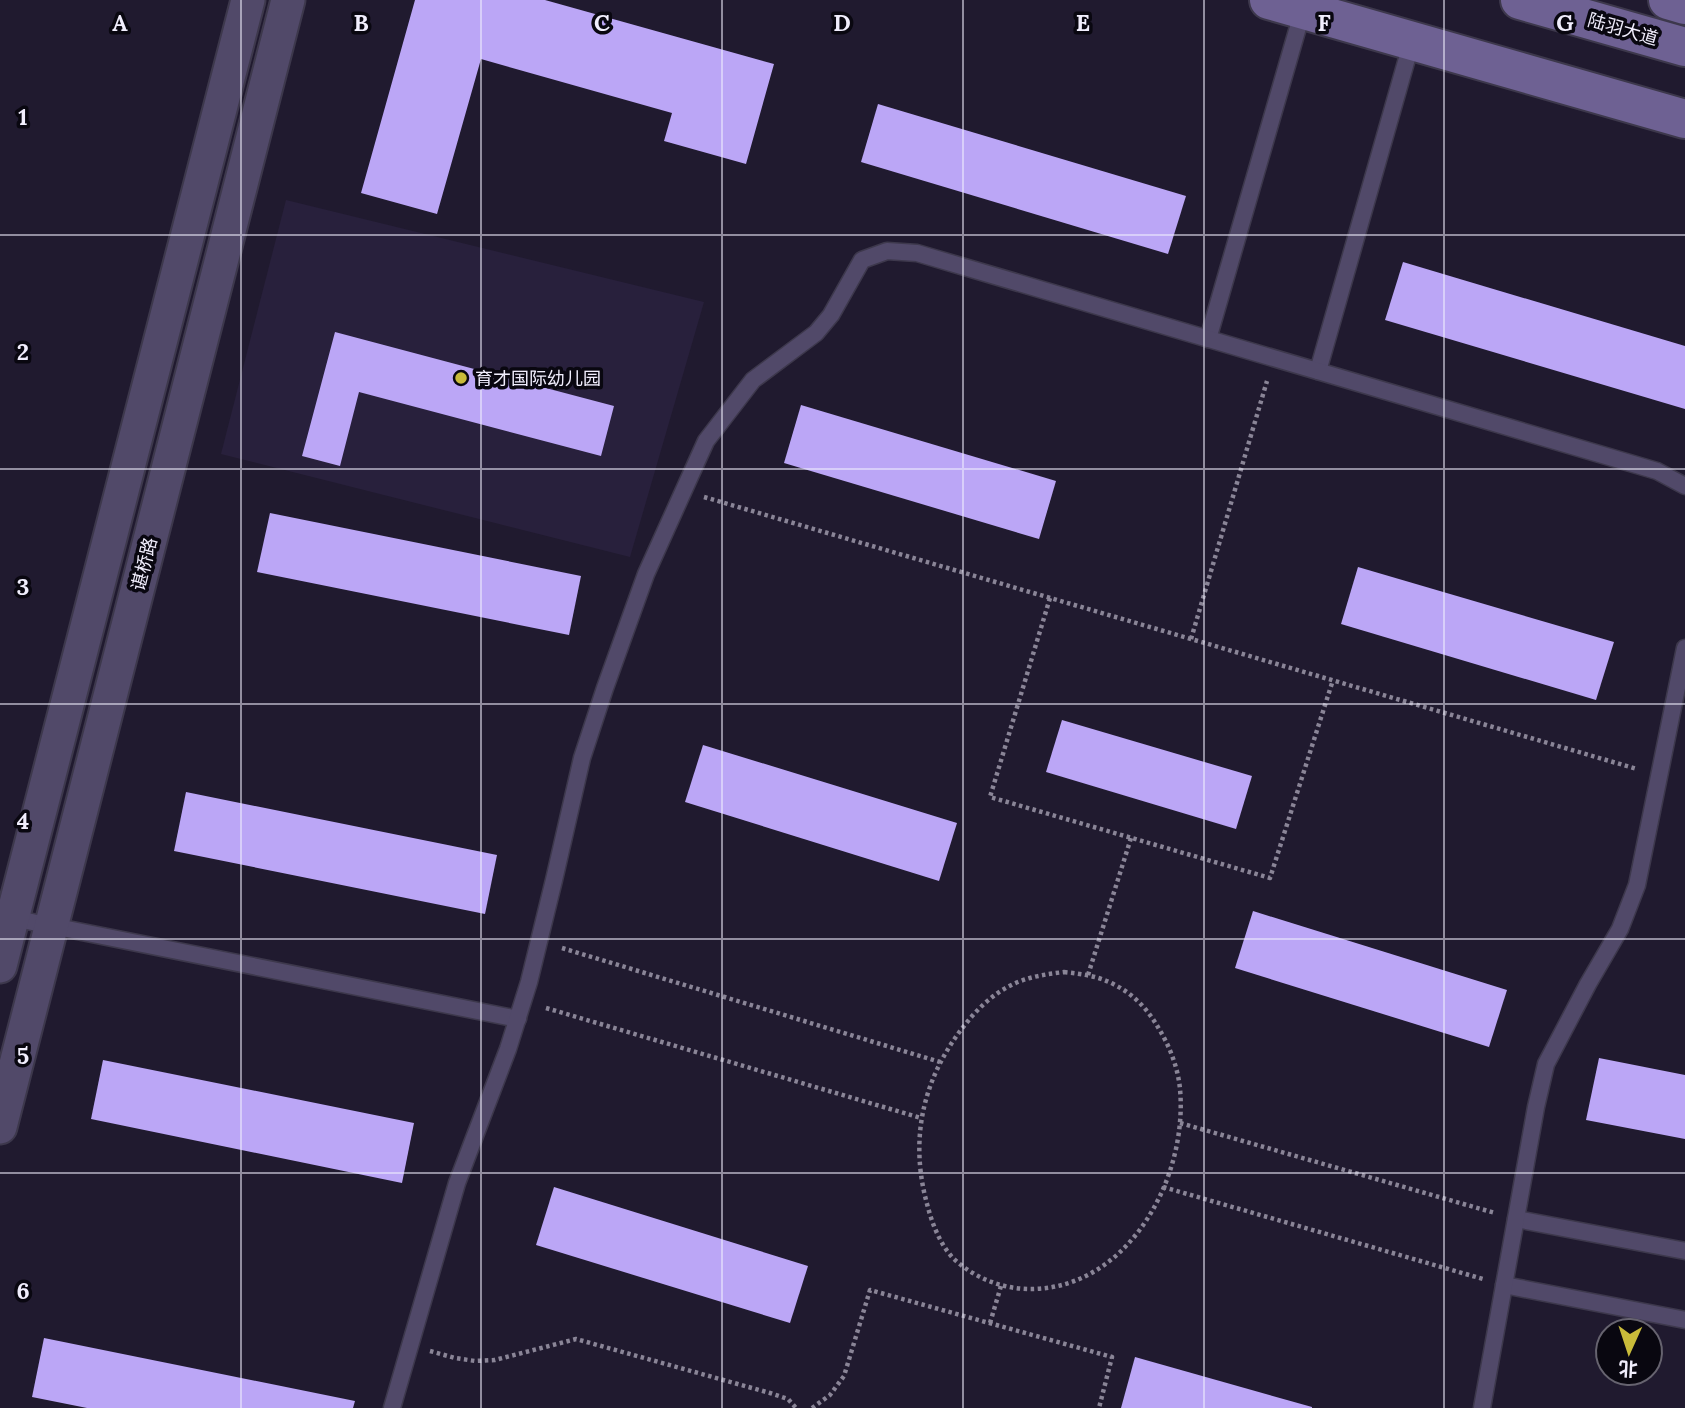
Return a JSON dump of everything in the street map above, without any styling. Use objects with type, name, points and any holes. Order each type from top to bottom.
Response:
[{"type":"main road","name":"陆羽大道","points":[[1520,0],[1685,47]]},
{"type":"main road","points":[[1668,0],[1685,5]]},
{"type":"main road","points":[[1286,5],[1685,119]]},
{"type":"street","points":[[0,966],[248,0]]},
{"type":"street","name":"谌桥路","points":[[0,1127],[288,0]]},
{"type":"lane","points":[[1208,339],[1286,5]]},
{"type":"lane","points":[[1318,371],[1412,41]]},
{"type":"lane","points":[[392,1408],[457,1183],[523,1002],[582,758],[646,574],[706,441],[753,380],[816,333],[831,315],[862,260],[887,251],[916,253],[1657,471],[1685,486]]},
{"type":"lane","points":[[1482,1408],[1546,1064],[1620,929],[1637,885],[1685,648]]},
{"type":"lane","points":[[12,918],[518,1019]]},
{"type":"lane","points":[[1516,1219],[1685,1251]]},
{"type":"lane","points":[[1504,1285],[1685,1320]]},
{"type":"path","points":[[1191,639],[1274,358]]},
{"type":"path","points":[[684,490],[1659,776]]},
{"type":"path","points":[[1050,598],[990,797],[1131,838],[1270,878],[1333,680]]},
{"type":"path","points":[[1088,975],[1131,838]]},
{"type":"path","points":[[539,941],[940,1062]]},
{"type":"path","points":[[1064,972],[1088,975],[1115,984],[1135,998],[1152,1016],[1174,1062],[1180,1089],[1180,1123],[1175,1152],[1151,1213],[1136,1236],[1115,1258],[1093,1274],[1068,1284],[1027,1290],[988,1281],[967,1270],[951,1256],[929,1215],[918,1151],[921,1118],[929,1087],[940,1062],[975,1012],[995,995],[1016,983],[1040,975],[1064,972]]},
{"type":"path","points":[[523,1002],[921,1118]]},
{"type":"path","points":[[1180,1123],[1516,1219]]},
{"type":"path","points":[[1163,1187],[1504,1285]]},
{"type":"path","points":[[990,1323],[1001,1286]]},
{"type":"path","points":[[812,1408],[830,1395],[844,1376],[870,1290],[1112,1357],[1098,1408]]},
{"type":"path","points":[[410,1345],[454,1358],[475,1361],[495,1360],[576,1339],[770,1392],[789,1399],[796,1408]]},
{"type":"shaded area","name":"育才国际幼儿园","points":[[286,200],[704,302],[630,557],[221,454]]},
{"type":"building","points":[[415,0],[545,0],[774,64],[746,164],[664,141],[672,113],[481,59],[437,214],[361,193]]},
{"type":"building","points":[[878,104],[1186,196],[1168,254],[861,162]]},
{"type":"building","points":[[1403,262],[1685,346],[1685,409],[1385,320]]},
{"type":"building","points":[[335,332],[614,406],[601,456],[359,392],[340,466],[302,456]]},
{"type":"building","points":[[801,405],[1056,481],[1039,539],[784,463]]},
{"type":"building","points":[[270,513],[581,576],[569,635],[257,572]]},
{"type":"building","points":[[1358,567],[1614,642],[1596,700],[1341,624]]},
{"type":"building","points":[[1062,720],[1252,776],[1236,829],[1046,772]]},
{"type":"building","points":[[703,745],[957,823],[939,881],[685,802]]},
{"type":"building","points":[[186,792],[497,855],[485,914],[174,851]]},
{"type":"building","points":[[1253,911],[1507,990],[1489,1047],[1235,968]]},
{"type":"building","points":[[1599,1058],[1685,1075],[1685,1139],[1586,1120]]},
{"type":"building","points":[[103,1060],[414,1123],[402,1183],[91,1119]]},
{"type":"building","points":[[554,1187],[808,1266],[790,1323],[536,1245]]},
{"type":"building","points":[[44,1338],[355,1401],[353,1408],[87,1408],[32,1397]]},
{"type":"building","points":[[1135,1357],[1312,1407],[1312,1408],[1121,1408]]},
{"type":"place","name":"育才国际幼儿园","points":[[461,378]]}]
